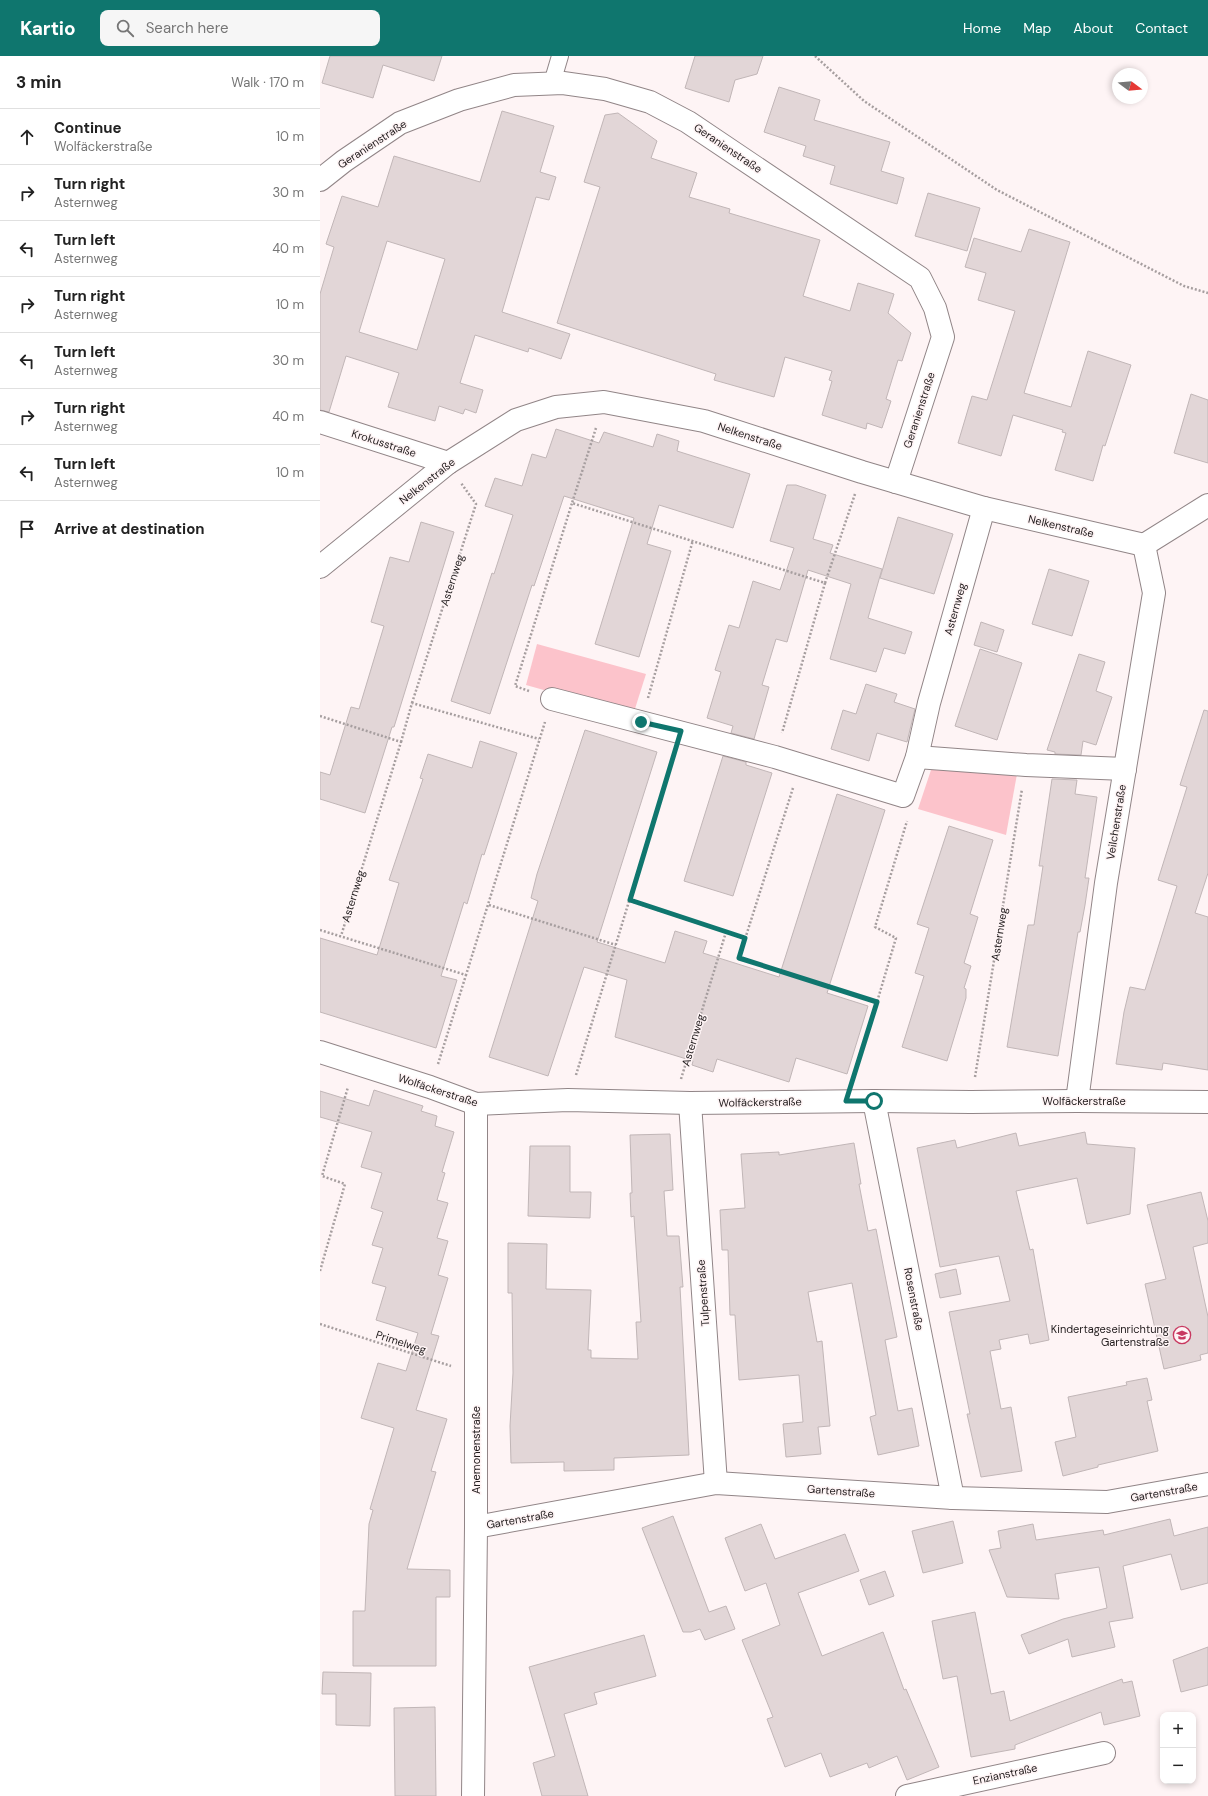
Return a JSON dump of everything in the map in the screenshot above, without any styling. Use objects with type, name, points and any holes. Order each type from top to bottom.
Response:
[{"type":"street","name":"Geranienstraße","points":[[320,180],[344,161],[400,123],[459,100],[514,85],[563,83],[605,89],[650,102],[688,122],[920,278],[935,308],[943,337],[896,482]]},
{"type":"street","name":"Nelkenstraße","points":[[320,567],[448,463],[516,420],[556,407],[604,402],[704,421],[862,472],[984,508],[1144,545]]},
{"type":"street","name":"Krokusstraße","points":[[320,422],[448,463]]},
{"type":"street","points":[[1144,545],[1208,505]]},
{"type":"street","name":"Asternweg","points":[[903,796],[917,757],[928,703],[984,508]]},
{"type":"street","name":"Veilchenstraße","points":[[1077,1101],[1106,883],[1154,593],[1144,545]]},
{"type":"street","points":[[552,699],[681,731],[800,764],[903,796]]},
{"type":"street","points":[[917,757],[1026,765],[1125,769]]},
{"type":"street","name":"Wolfäckerstraße","points":[[320,1052],[430,1087],[476,1104],[568,1100],[682,1102],[1208,1102]]},
{"type":"street","name":"Rosenstraße","points":[[874,1101],[953,1498]]},
{"type":"street","name":"Tulpenstraße","points":[[682,1102],[716,1483]]},
{"type":"street","name":"Anemonenstraße","points":[[473,1796],[476,1527],[476,1104]]},
{"type":"street","name":"Gartenstraße","points":[[476,1527],[716,1483],[953,1498],[1106,1502],[1208,1484]]},
{"type":"street","name":"Enzianstraße","points":[[907,1796],[1104,1752]]},
{"type":"lane","points":[[552,83],[560,56]]},
{"type":"path","points":[[814,56],[864,100],[997,190],[1184,286],[1208,293]]},
{"type":"path","points":[[430,1087],[489,905],[552,699],[515,686],[604,402]]},
{"type":"path","name":"Asternweg","points":[[341,936],[412,703],[476,504],[448,463]]},
{"type":"path","points":[[775,757],[825,583],[862,472]]},
{"type":"path","points":[[572,503],[693,540],[825,583]]},
{"type":"path","points":[[641,722],[693,540]]},
{"type":"path","points":[[412,703],[539,739]]},
{"type":"path","points":[[320,716],[401,742]]},
{"type":"path","points":[[568,1100],[681,731]]},
{"type":"path","points":[[800,764],[739,958],[877,1002]]},
{"type":"path","name":"Asternweg","points":[[971,1102],[1026,765]]},
{"type":"path","points":[[846,1101],[896,938],[875,927],[914,798],[903,796]]},
{"type":"path","points":[[630,900],[745,938]]},
{"type":"path","points":[[489,905],[616,945]]},
{"type":"path","name":"Asternweg","points":[[320,930],[466,975]]},
{"type":"path","name":"Asternweg","points":[[682,1102],[726,932]]},
{"type":"path","points":[[320,1272],[345,1184],[321,1176],[355,1063]]},
{"type":"path","name":"Primelweg","points":[[320,1324],[476,1374]]},
{"type":"shaded area","points":[[537,644],[646,674],[633,715],[526,685]]},
{"type":"shaded area","points":[[932,767],[1017,774],[1006,835],[918,809]]},
{"type":"building","points":[[330,56],[442,56],[434,81],[383,65],[373,98],[322,83]]},
{"type":"building","points":[[695,56],[763,56],[757,74],[735,80],[729,102],[685,88]]},
{"type":"building","points":[[779,87],[820,100],[814,120],[890,142],[881,171],[904,178],[897,204],[830,184],[835,166],[803,156],[806,146],[764,132]]},
{"type":"building","points":[[502,111],[554,126],[540,172],[556,177],[549,200],[536,197],[502,312],[570,334],[561,359],[529,348],[528,352],[475,335],[460,383],[483,390],[476,413],[465,409],[463,414],[439,406],[435,421],[388,407],[399,373],[346,356],[329,412],[320,410],[320,294],[334,247],[326,244],[342,196],[378,207],[394,156],[480,182]],"holes":[[[387,241],[445,259],[417,350],[359,332]]]},
{"type":"building","points":[[618,113],[657,141],[651,158],[697,173],[689,197],[730,209],[729,213],[820,240],[803,296],[850,311],[858,283],[894,294],[888,313],[911,333],[902,361],[898,360],[886,399],[891,401],[882,428],[867,423],[866,429],[822,415],[832,381],[829,380],[832,371],[785,357],[774,397],[714,380],[716,374],[557,323],[600,187],[584,182],[605,115]]},
{"type":"building","points":[[928,193],[980,208],[967,251],[915,236]]},
{"type":"building","points":[[1029,229],[1070,242],[1024,393],[1071,407],[1088,351],[1131,365],[1105,446],[1103,445],[1093,481],[1055,470],[1066,433],[1062,432],[1063,430],[1013,415],[1001,456],[958,443],[972,396],[987,400],[1015,311],[978,300],[986,273],[965,267],[974,238],[1021,252]]},
{"type":"building","points":[[1191,394],[1208,400],[1208,463],[1174,453]]},
{"type":"building","points":[[556,429],[599,443],[604,432],[653,447],[657,434],[679,441],[677,451],[750,474],[733,528],[659,505],[647,544],[671,551],[639,657],[595,644],[634,518],[564,496],[534,586],[532,585],[490,714],[451,701],[492,573],[494,574],[513,515],[485,506],[495,478],[522,486],[532,454],[546,458]]},
{"type":"building","points":[[787,485],[796,485],[826,495],[813,539],[833,545],[830,553],[882,569],[868,618],[912,632],[905,654],[884,648],[876,672],[830,659],[851,584],[808,570],[787,642],[776,639],[762,685],[769,687],[754,739],[731,733],[733,726],[707,718],[721,672],[715,670],[729,625],[739,628],[753,581],[780,590],[794,548],[770,541]]},
{"type":"building","points":[[898,517],[953,534],[934,594],[880,578]]},
{"type":"building","points":[[421,522],[454,532],[394,727],[392,727],[365,813],[320,799],[320,772],[330,775],[351,707],[359,709],[384,626],[371,622],[390,557],[409,562]]},
{"type":"building","points":[[1049,569],[1089,581],[1072,636],[1032,624]]},
{"type":"building","points":[[981,622],[1004,630],[997,652],[974,645]]},
{"type":"building","points":[[980,649],[1022,663],[997,740],[955,726]]},
{"type":"building","points":[[1079,654],[1105,662],[1096,691],[1112,697],[1096,745],[1083,741],[1081,755],[1055,754],[1055,752],[1047,750]]},
{"type":"building","points":[[866,684],[897,694],[894,702],[915,709],[907,742],[877,733],[869,761],[831,749],[843,710],[856,714]]},
{"type":"building","points":[[1204,710],[1208,711],[1208,873],[1195,913],[1208,917],[1208,1070],[1163,1063],[1162,1070],[1116,1064],[1124,1012],[1130,987],[1145,990],[1177,886],[1158,880],[1187,787],[1180,785]]},
{"type":"building","points":[[585,730],[657,752],[597,942],[665,963],[675,931],[707,941],[703,953],[779,977],[837,794],[885,810],[827,993],[868,1006],[847,1074],[796,1058],[789,1082],[717,1059],[713,1072],[692,1065],[693,1061],[615,1037],[627,980],[584,967],[548,1076],[489,1057],[538,901],[531,898],[537,874]]},
{"type":"building","points":[[480,741],[517,753],[484,855],[482,854],[467,904],[464,902],[441,976],[457,980],[436,1048],[320,1012],[320,938],[377,955],[399,883],[389,880],[423,779],[420,778],[428,754],[472,768]]},
{"type":"building","points":[[723,756],[746,762],[746,765],[772,773],[733,896],[684,881]]},
{"type":"building","points":[[1052,779],[1077,780],[1075,794],[1097,797],[1085,878],[1089,878],[1085,905],[1080,932],[1078,932],[1058,1056],[1007,1047],[1028,925],[1034,925],[1043,866],[1039,866]]},
{"type":"building","points":[[949,826],[993,840],[970,914],[978,917],[964,963],[971,966],[964,988],[966,989],[966,998],[947,1061],[902,1047],[924,976],[915,973],[929,928],[917,924]]},
{"type":"building","points":[[374,1090],[423,1106],[421,1111],[437,1116],[435,1126],[454,1132],[442,1172],[445,1173],[437,1200],[448,1203],[437,1238],[448,1241],[438,1275],[448,1278],[431,1334],[439,1336],[416,1410],[447,1419],[431,1471],[436,1472],[407,1569],[450,1570],[450,1597],[436,1597],[436,1666],[353,1666],[353,1611],[365,1611],[369,1524],[373,1510],[370,1509],[394,1428],[361,1418],[378,1363],[406,1371],[418,1333],[376,1320],[386,1287],[372,1283],[383,1248],[372,1245],[383,1212],[371,1208],[382,1173],[361,1167],[372,1132],[320,1117],[320,1091],[369,1106]]},
{"type":"building","points":[[1085,1132],[1087,1144],[1135,1148],[1130,1214],[1087,1224],[1077,1178],[1016,1191],[1030,1250],[1033,1249],[1049,1340],[1030,1344],[1028,1334],[999,1340],[1001,1349],[990,1351],[1001,1409],[1011,1407],[1022,1471],[981,1477],[967,1414],[970,1414],[949,1312],[1010,1301],[999,1256],[940,1267],[917,1148],[955,1140],[957,1148],[1016,1133],[1019,1146]]},
{"type":"building","points":[[670,1134],[673,1190],[664,1191],[667,1236],[679,1236],[683,1287],[680,1287],[689,1455],[614,1458],[614,1470],[564,1471],[564,1462],[511,1463],[510,1426],[513,1373],[512,1293],[508,1293],[508,1243],[547,1244],[546,1289],[591,1290],[588,1350],[591,1350],[591,1358],[638,1359],[636,1322],[641,1322],[634,1216],[631,1217],[630,1193],[632,1193],[630,1135]]},
{"type":"building","points":[[854,1143],[861,1184],[859,1184],[868,1231],[876,1229],[897,1337],[885,1340],[898,1411],[912,1408],[919,1446],[878,1455],[870,1417],[876,1415],[852,1283],[808,1292],[817,1342],[822,1341],[830,1426],[818,1427],[821,1454],[786,1457],[783,1424],[803,1422],[799,1375],[739,1380],[735,1315],[730,1315],[728,1250],[722,1250],[720,1210],[745,1208],[741,1154],[779,1152],[779,1155]]},
{"type":"building","points":[[530,1146],[570,1146],[570,1192],[591,1192],[590,1218],[528,1216]]},
{"type":"building","points":[[1201,1192],[1208,1221],[1208,1243],[1193,1247],[1208,1317],[1208,1353],[1200,1355],[1201,1360],[1164,1369],[1145,1284],[1166,1279],[1147,1205]]},
{"type":"building","points":[[956,1269],[961,1294],[940,1298],[935,1274]]},
{"type":"building","points":[[1147,1378],[1152,1400],[1147,1401],[1158,1451],[1098,1465],[1098,1467],[1063,1476],[1055,1442],[1076,1437],[1068,1397],[1127,1385],[1126,1382]]},
{"type":"building","points":[[673,1516],[709,1612],[726,1606],[735,1629],[705,1640],[700,1629],[691,1632],[683,1632],[642,1528]]},
{"type":"building","points":[[1170,1519],[1174,1536],[1208,1527],[1208,1583],[1181,1590],[1171,1554],[1123,1566],[1133,1618],[1109,1622],[1115,1647],[1072,1657],[1068,1639],[1029,1654],[1021,1635],[1063,1619],[1107,1608],[1099,1567],[1055,1574],[1059,1599],[1007,1597],[989,1550],[1001,1548],[998,1531],[1033,1524],[1036,1540],[1103,1530],[1104,1535]]},
{"type":"building","points":[[953,1521],[963,1563],[923,1573],[912,1531]]},
{"type":"building","points":[[761,1524],[775,1559],[845,1534],[859,1571],[798,1593],[822,1656],[883,1632],[904,1690],[906,1689],[939,1767],[907,1780],[897,1756],[869,1768],[867,1763],[830,1777],[821,1753],[785,1767],[767,1719],[773,1717],[742,1640],[780,1625],[766,1583],[745,1591],[725,1538]]},
{"type":"building","points":[[885,1571],[894,1596],[869,1605],[860,1580]]},
{"type":"building","points":[[975,1612],[991,1694],[1004,1691],[1010,1721],[1122,1679],[1123,1683],[1132,1681],[1140,1716],[1104,1725],[1101,1712],[1015,1745],[1015,1749],[971,1757],[957,1676],[943,1679],[932,1621]]},
{"type":"building","points":[[644,1635],[656,1676],[594,1693],[597,1704],[564,1714],[588,1796],[542,1796],[533,1763],[555,1756],[529,1667]]},
{"type":"building","points":[[1208,1647],[1208,1685],[1181,1692],[1173,1660]]},
{"type":"building","points":[[323,1672],[371,1673],[370,1726],[336,1725],[336,1694],[322,1694]]},
{"type":"building","points":[[435,1707],[436,1796],[395,1796],[394,1708]]},
{"type":"place","name":"Kindertageseinrichtung Gartenstraße","points":[[1182,1335]]},
{"type":"route","points":[[641,722],[681,731],[630,900],[745,938],[739,958],[877,1002],[846,1101],[874,1101]]}]
